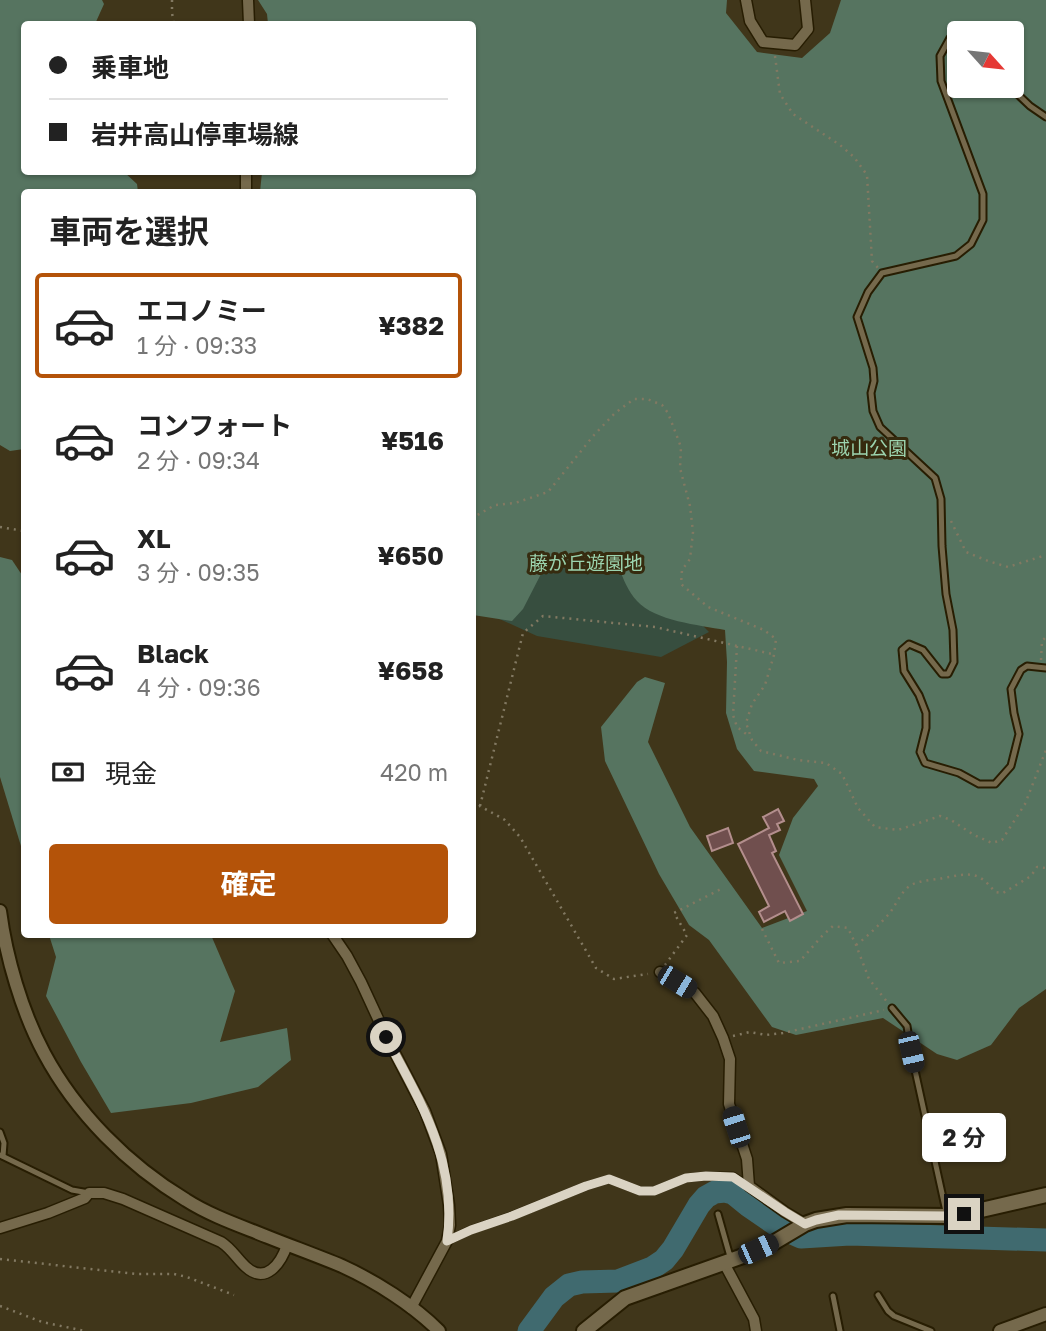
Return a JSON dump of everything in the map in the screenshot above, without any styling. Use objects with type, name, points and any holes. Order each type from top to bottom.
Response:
[{"type":"main road","points":[[584,1331],[625,1298],[729,1261],[816,1220],[839,1215],[947,1216],[1046,1195]]},
{"type":"street","points":[[248,0],[249,21]]},
{"type":"street","points":[[746,0],[750,21],[763,42],[795,45],[807,29],[805,0]]},
{"type":"street","points":[[0,911],[11,969],[31,1026],[49,1063],[82,1109],[124,1154],[188,1202],[346,1268],[379,1286],[439,1331]]},
{"type":"street","points":[[335,938],[361,982],[425,1111],[441,1154],[449,1205],[450,1225],[447,1241],[411,1308]]},
{"type":"street","points":[[660,972],[695,993],[713,1016],[723,1038],[730,1059],[729,1104],[747,1160],[749,1186],[804,1225]]},
{"type":"street","points":[[0,1228],[48,1213],[89,1194],[104,1193],[222,1242],[249,1270],[257,1273],[278,1265],[287,1245]]},
{"type":"street","points":[[729,1261],[754,1319],[756,1331]]},
{"type":"street","points":[[1009,1329],[1046,1314]]},
{"type":"lane","points":[[947,43],[940,56],[941,81],[947,97]]},
{"type":"lane","points":[[947,98],[984,194],[983,220],[971,244],[956,256],[882,273],[868,292],[857,317],[873,368],[873,411],[880,427],[935,478],[941,499],[942,546],[946,594],[953,630],[954,662],[948,674],[942,674],[923,650],[909,644],[902,650],[904,671],[919,695],[926,713],[926,728],[920,752],[925,763],[959,773],[979,784],[995,784],[1011,766],[1019,734],[1012,689],[1021,670],[1027,666],[1043,668]]},
{"type":"lane","points":[[1022,98],[1046,117]]},
{"type":"lane","points":[[892,1008],[907,1026],[947,1216]]},
{"type":"lane","points":[[0,1132],[4,1143],[1,1156],[45,1179],[89,1194]]},
{"type":"lane","points":[[447,1241],[609,1179],[640,1191],[654,1191],[686,1178],[706,1176],[733,1177],[749,1186]]},
{"type":"lane","points":[[718,1214],[729,1261]]},
{"type":"lane","points":[[878,1295],[894,1316],[931,1331]]},
{"type":"lane","points":[[833,1296],[841,1331]]},
{"type":"path","points":[[172,0],[173,21]]},
{"type":"path","points":[[775,57],[780,94],[793,114],[840,145],[854,157],[867,175],[872,261],[882,273]]},
{"type":"path","points":[[476,516],[495,505],[515,503],[548,492],[594,435],[615,413],[634,400],[647,399],[662,405],[668,413],[681,447],[680,468],[690,506],[693,532],[690,558],[682,569],[681,584],[708,607],[764,631],[775,639],[774,655],[765,685],[752,704],[746,723],[752,740]]},
{"type":"path","points":[[951,520],[966,552],[988,561],[1008,567],[1046,555]]},
{"type":"path","points":[[0,527],[21,530]]},
{"type":"path","points":[[480,806],[523,633],[543,616],[655,627],[774,655]]},
{"type":"path","points":[[1043,668],[1042,641],[1046,637]]},
{"type":"path","points":[[737,646],[733,715],[737,727],[761,751],[798,760],[826,763],[842,774],[858,808],[875,827],[898,830],[940,817],[951,820],[992,844],[1002,840],[1025,804],[1046,750]]},
{"type":"path","points":[[476,807],[480,806],[505,820],[520,837],[596,968],[614,979],[660,972],[687,935],[674,913],[721,889]]},
{"type":"path","points":[[856,945],[891,912],[899,897],[910,886],[931,879],[969,873],[987,881],[995,892],[1003,893],[1031,876],[1037,867],[1046,868]]},
{"type":"path","points":[[723,1038],[750,1032],[766,1035],[783,1033],[892,1008],[869,979],[848,928],[833,926],[800,961],[779,962],[762,929]]},
{"type":"path","points":[[0,1259],[136,1274],[174,1274],[234,1295]]},
{"type":"path","points":[[0,1306],[42,1322],[85,1331]]},
{"type":"green space","points":[[0,0],[102,0],[104,4],[96,21],[21,21],[21,175],[127,175],[137,184],[138,189],[21,189],[21,449],[10,451],[0,445]]},
{"type":"green space","name":"城山公園","points":[[258,0],[727,0],[726,13],[757,52],[802,58],[830,33],[841,0],[1046,0],[1046,989],[1019,1008],[991,1045],[957,1060],[937,1054],[883,1018],[796,1035],[772,1027],[709,940],[689,925],[659,874],[605,761],[601,727],[637,682],[645,677],[665,683],[648,742],[690,827],[762,928],[807,911],[779,855],[793,818],[818,786],[814,779],[754,771],[737,749],[726,713],[725,630],[666,618],[645,608],[631,593],[619,567],[558,559],[541,574],[523,609],[512,621],[476,615],[476,189],[260,189],[262,175],[476,175],[476,21],[268,21],[267,14]]},
{"type":"green space","name":"藤が丘遊園地","points":[[534,495],[672,594],[709,632],[661,657],[537,636],[476,608],[476,601]]},
{"type":"green space","points":[[0,557],[12,560],[21,574],[21,846],[0,777]]},
{"type":"green space","points":[[50,938],[212,938],[235,991],[220,1042],[287,1028],[291,1060],[258,1087],[191,1103],[111,1113],[46,996],[56,957]]},
{"type":"building","points":[[778,809],[784,821],[777,824],[780,830],[769,835],[776,851],[772,853],[803,914],[790,921],[785,911],[764,922],[759,912],[769,906],[738,844],[769,828],[763,817]]},
{"type":"building","points":[[728,828],[733,843],[712,851],[707,836]]},
{"type":"waterway","points":[[529,1331],[554,1297],[569,1285],[618,1281],[652,1268],[664,1260],[699,1205],[715,1192],[733,1193],[781,1228],[801,1237],[850,1234],[1046,1240]]},
{"type":"route","points":[[386,1037],[425,1111],[441,1154],[449,1205],[450,1225],[447,1241],[609,1179],[640,1191],[654,1191],[686,1178],[726,1175],[749,1186],[805,1224],[839,1215],[964,1214]]}]
